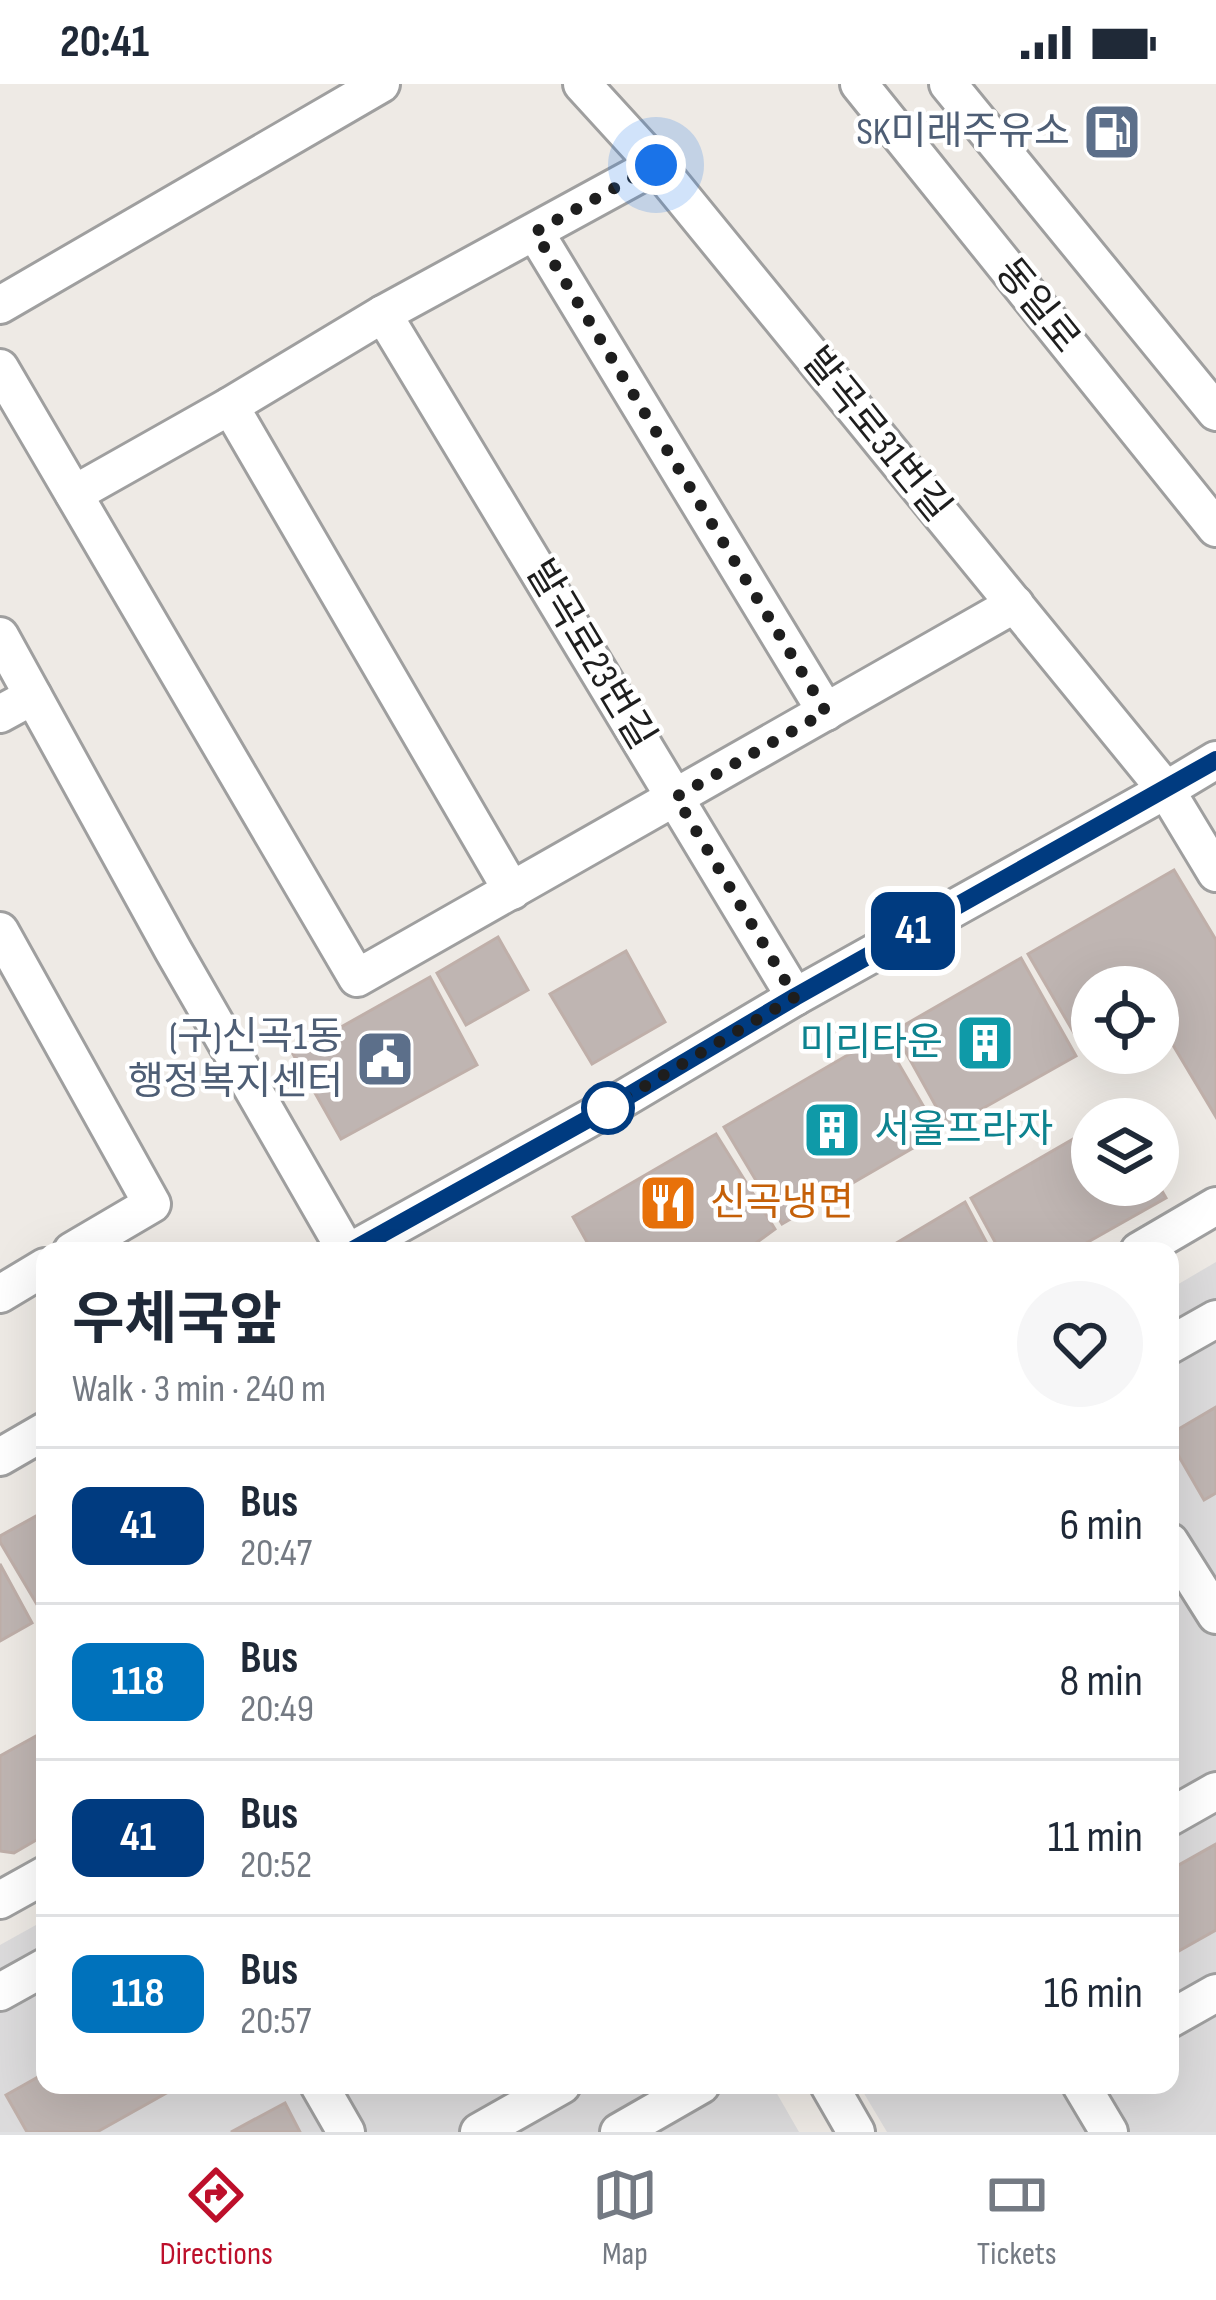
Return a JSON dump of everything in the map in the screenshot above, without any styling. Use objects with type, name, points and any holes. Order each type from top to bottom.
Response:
[{"type":"street","points":[[0,305],[381,84]]},
{"type":"street","name":"발곡로31번길","points":[[582,84],[656,165],[1166,790],[1216,873]]},
{"type":"street","name":"동일로","points":[[859,84],[1216,528]]},
{"type":"street","name":"동일로","points":[[957,88],[1212,393]]},
{"type":"street","points":[[74,494],[383,314],[656,165]]},
{"type":"street","points":[[535,232],[826,712]]},
{"type":"street","name":"발곡로23번길","points":[[383,314],[795,997]]},
{"type":"street","points":[[0,368],[357,978],[1015,604]]},
{"type":"street","points":[[230,406],[512,891]]},
{"type":"street","points":[[0,636],[173,950],[343,1242]]},
{"type":"street","points":[[0,714],[33,696]]},
{"type":"street","points":[[364,1242],[1216,760]]},
{"type":"street","points":[[0,931],[152,1204],[87,1242]]},
{"type":"street","points":[[1154,1242],[1216,1206]]},
{"type":"street","points":[[0,1294],[36,1272]]},
{"type":"street","points":[[1179,1340],[1216,1319]]},
{"type":"street","points":[[0,1457],[36,1436]]},
{"type":"street","points":[[1182,1589],[1216,1615]]},
{"type":"street","points":[[1179,1812],[1216,1791]]},
{"type":"street","points":[[0,1900],[36,1880]]},
{"type":"street","points":[[0,1993],[36,1972]]},
{"type":"street","points":[[1179,2014],[1216,1993]]},
{"type":"street","points":[[324,2094],[346,2132]]},
{"type":"street","points":[[479,2132],[546,2094]]},
{"type":"street","points":[[619,2132],[685,2094]]},
{"type":"street","points":[[834,2094],[856,2132]]},
{"type":"street","points":[[1086,2094],[1109,2132]]},
{"type":"shaded area","points":[[1216,1262],[1216,2132],[887,2132],[864,2094],[1179,2094],[1179,1284]]},
{"type":"shaded area","points":[[36,1925],[36,2094],[777,2094],[799,2132],[0,2132],[0,1945]]},
{"type":"building","points":[[1174,870],[1216,940],[1216,1117],[1179,1055],[1179,966],[1071,966],[1071,1028],[1028,954]]},
{"type":"building","points":[[498,937],[528,990],[466,1025],[437,973]]},
{"type":"building","points":[[626,951],[665,1022],[592,1064],[550,994]]},
{"type":"building","name":"미리타운","points":[[1021,958],[1071,1047],[1071,1059],[948,1128],[894,1031]]},
{"type":"building","name":"(구)신곡1동 행정복지센터","points":[[430,977],[477,1065],[341,1139],[293,1054]]},
{"type":"building","name":"서울프라자","points":[[882,1035],[939,1133],[782,1224],[724,1127]]},
{"type":"building","points":[[716,1134],[775,1229],[757,1242],[587,1242],[573,1217]]},
{"type":"building","points":[[1071,1140],[1071,1206],[1152,1206],[1088,1242],[995,1242],[971,1198]]},
{"type":"building","points":[[965,1202],[986,1242],[898,1242]]},
{"type":"building","points":[[1216,1407],[1216,1493],[1204,1500],[1179,1457],[1179,1429]]},
{"type":"building","points":[[36,1516],[36,1603],[0,1542],[0,1536]]},
{"type":"building","points":[[0,1564],[32,1623],[0,1641]]},
{"type":"building","points":[[36,1736],[36,1840],[14,1853],[0,1851],[0,1756]]},
{"type":"building","points":[[1216,1844],[1216,1930],[1179,1951],[1179,1865]]},
{"type":"building","points":[[36,2078],[36,2094],[165,2094],[97,2132],[27,2132],[6,2095]]},
{"type":"building","points":[[285,2103],[300,2132],[231,2132]]},
{"type":"bus line","name":"41","points":[[367,1242],[1216,760]]},
{"type":"place","name":"SK미래주유소","points":[[1112,132]]},
{"type":"place","name":"미리타운","points":[[985,1043]]},
{"type":"place","name":"(구)신곡1동 행정복지센터","points":[[385,1059]]},
{"type":"place","name":"서울프라자","points":[[832,1130]]},
{"type":"place","name":"신곡냉면","points":[[668,1203]]},
{"type":"route","points":[[608,1108],[795,997],[676,797],[826,712],[535,232],[656,165]]}]
